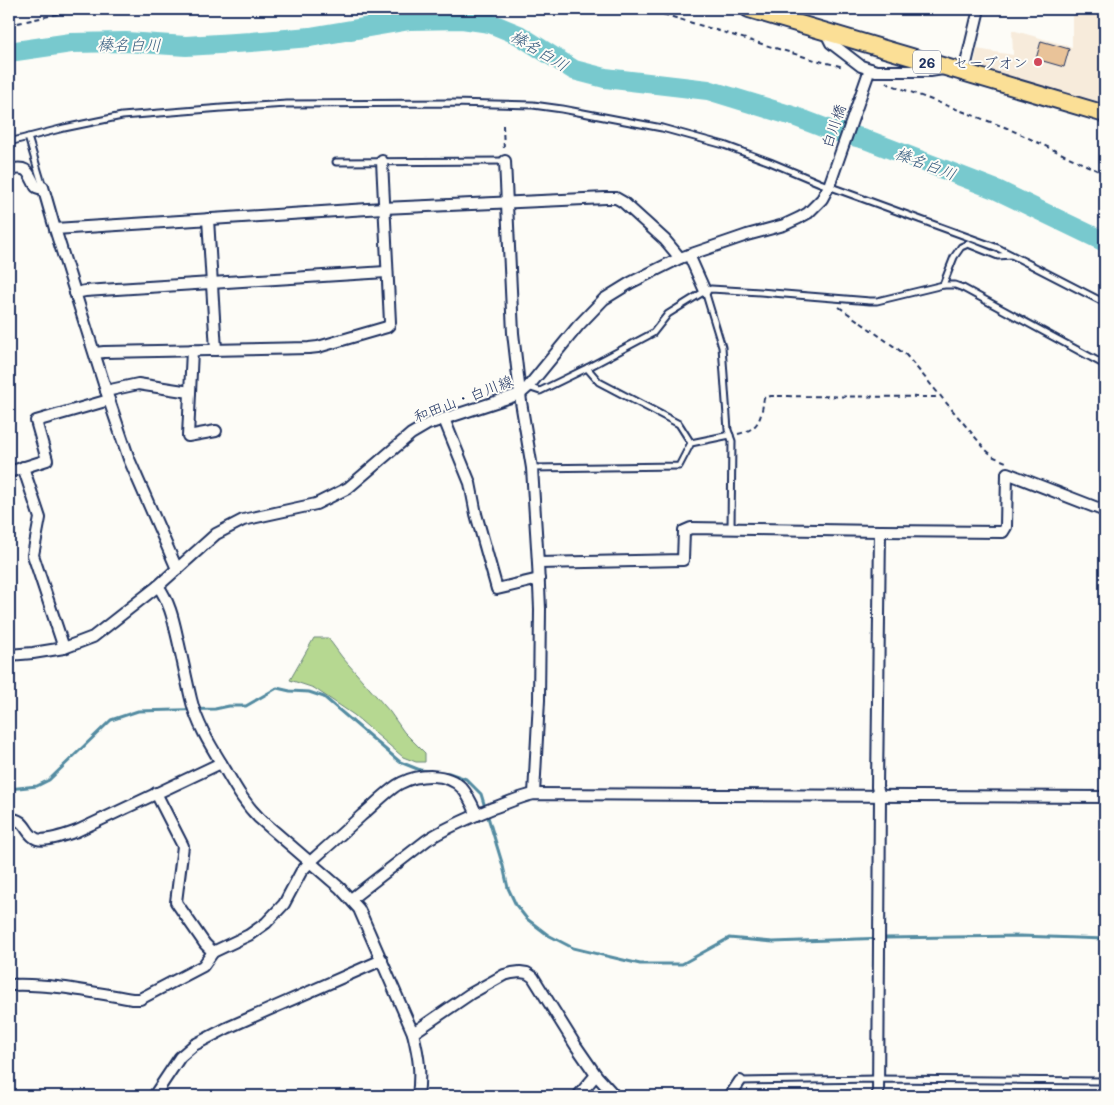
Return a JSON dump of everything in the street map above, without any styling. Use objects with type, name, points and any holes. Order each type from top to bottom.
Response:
[{"type":"main road","name":"26","points":[[749,9],[1105,114]]},
{"type":"street","points":[[825,31],[831,43],[865,67],[876,71],[956,70],[979,9]]},
{"type":"street","name":"白川橋","points":[[829,183],[865,81],[865,67]]},
{"type":"street","points":[[95,353],[318,347],[387,327],[390,322],[386,272],[382,161]]},
{"type":"street","points":[[505,161],[513,333],[524,391],[532,468],[539,579],[539,700],[534,794]]},
{"type":"street","points":[[9,170],[23,168],[28,171],[36,187],[44,187],[55,229],[107,395],[129,458],[177,569]]},
{"type":"street","name":"和田山・白川線","points":[[9,655],[64,648],[93,637],[158,586],[216,534],[243,520],[316,504],[348,488],[411,434],[428,424],[524,391],[578,326],[604,299],[630,283],[684,257],[747,235],[784,225],[799,218],[808,213],[822,199],[829,183]]},
{"type":"street","points":[[55,229],[383,208],[616,198],[684,257],[705,291]]},
{"type":"street","points":[[208,219],[216,350]]},
{"type":"street","points":[[76,294],[85,291],[386,272]]},
{"type":"street","points":[[192,350],[188,436],[216,431]]},
{"type":"street","points":[[9,472],[47,460],[36,422],[138,384],[190,392]]},
{"type":"street","points":[[444,420],[470,483],[476,514],[497,589],[539,579]]},
{"type":"street","points":[[23,467],[40,518],[33,555],[64,648]]},
{"type":"street","points":[[538,563],[683,560],[684,531],[691,528],[1003,532],[1006,526],[1007,473],[1105,511]]},
{"type":"street","points":[[878,1096],[880,531]]},
{"type":"street","points":[[158,586],[171,612],[199,724],[247,806],[360,909],[413,1033],[420,1070],[418,1096]]},
{"type":"street","points":[[9,819],[21,822],[35,838],[40,840],[61,836],[77,831],[221,763]]},
{"type":"street","points":[[9,985],[28,984],[77,989],[140,999],[203,966],[214,952],[248,935],[266,923],[284,904],[301,872],[310,862],[399,783],[410,779],[435,775],[454,782],[467,795],[478,815]]},
{"type":"street","points":[[156,793],[182,846],[176,902],[205,944],[214,952]]},
{"type":"street","points":[[351,899],[440,832],[522,796],[534,794],[1105,798]]},
{"type":"street","points":[[154,1096],[180,1057],[194,1045],[227,1028],[382,960]]},
{"type":"street","points":[[413,1033],[470,994],[504,975],[527,973],[533,977],[596,1075],[615,1096]]},
{"type":"street","points":[[578,1096],[596,1075]]},
{"type":"street","points":[[730,1096],[740,1081]]},
{"type":"lane","points":[[9,142],[93,121],[122,116],[222,108],[287,104],[432,103],[533,105],[604,116],[662,128],[724,145],[998,248],[1105,303]]},
{"type":"lane","points":[[28,137],[44,187]]},
{"type":"lane","points":[[336,162],[505,161]]},
{"type":"lane","points":[[943,285],[954,257],[961,247],[968,244],[998,256],[1012,255]]},
{"type":"lane","points":[[524,391],[540,391],[654,333],[668,314],[711,289],[878,301],[943,285],[955,285],[1105,365]]},
{"type":"lane","points":[[705,291],[722,347],[728,430],[732,440],[730,528]]},
{"type":"lane","points":[[587,368],[600,382],[680,424],[691,443]]},
{"type":"lane","points":[[532,468],[678,466],[691,443],[730,435]]},
{"type":"lane","points":[[740,1081],[1105,1081]]},
{"type":"path","points":[[9,25],[80,9]]},
{"type":"path","points":[[646,9],[815,60],[843,67],[865,67]]},
{"type":"path","points":[[889,84],[1007,128],[1105,174]]},
{"type":"path","points":[[503,125],[505,161]]},
{"type":"path","points":[[828,297],[832,303],[906,355],[986,450],[1010,464]]},
{"type":"path","points":[[730,435],[743,432],[758,423],[764,398],[771,396],[939,396]]},
{"type":"shaded area","name":"セーブオン","points":[[1072,9],[1101,9],[1100,107],[974,69],[977,49],[1013,55],[1012,30],[1072,47]]},
{"type":"green space","points":[[314,638],[328,638],[390,712],[404,732],[425,753],[425,762],[416,762],[403,757],[354,715],[314,688],[290,680]]},
{"type":"building","points":[[1041,41],[1069,49],[1064,67],[1036,59]]},
{"type":"waterway","name":"榛名白川","points":[[9,52],[71,43],[126,42],[186,46],[251,42],[310,37],[410,20],[462,19],[490,23],[519,35],[574,70],[605,78],[708,90],[796,117],[830,130],[865,139],[997,190],[1105,242]]},
{"type":"waterway","points":[[9,789],[37,786],[49,780],[111,720],[138,711],[215,709],[229,706],[246,706],[277,688],[309,692],[324,697],[400,762],[420,770],[449,773],[466,779],[481,794],[508,888],[516,905],[527,919],[548,935],[573,948],[640,964],[682,964],[729,938],[773,942],[1020,936],[1105,939]]},
{"type":"place","name":"セーブオン","points":[[1038,62]]}]
